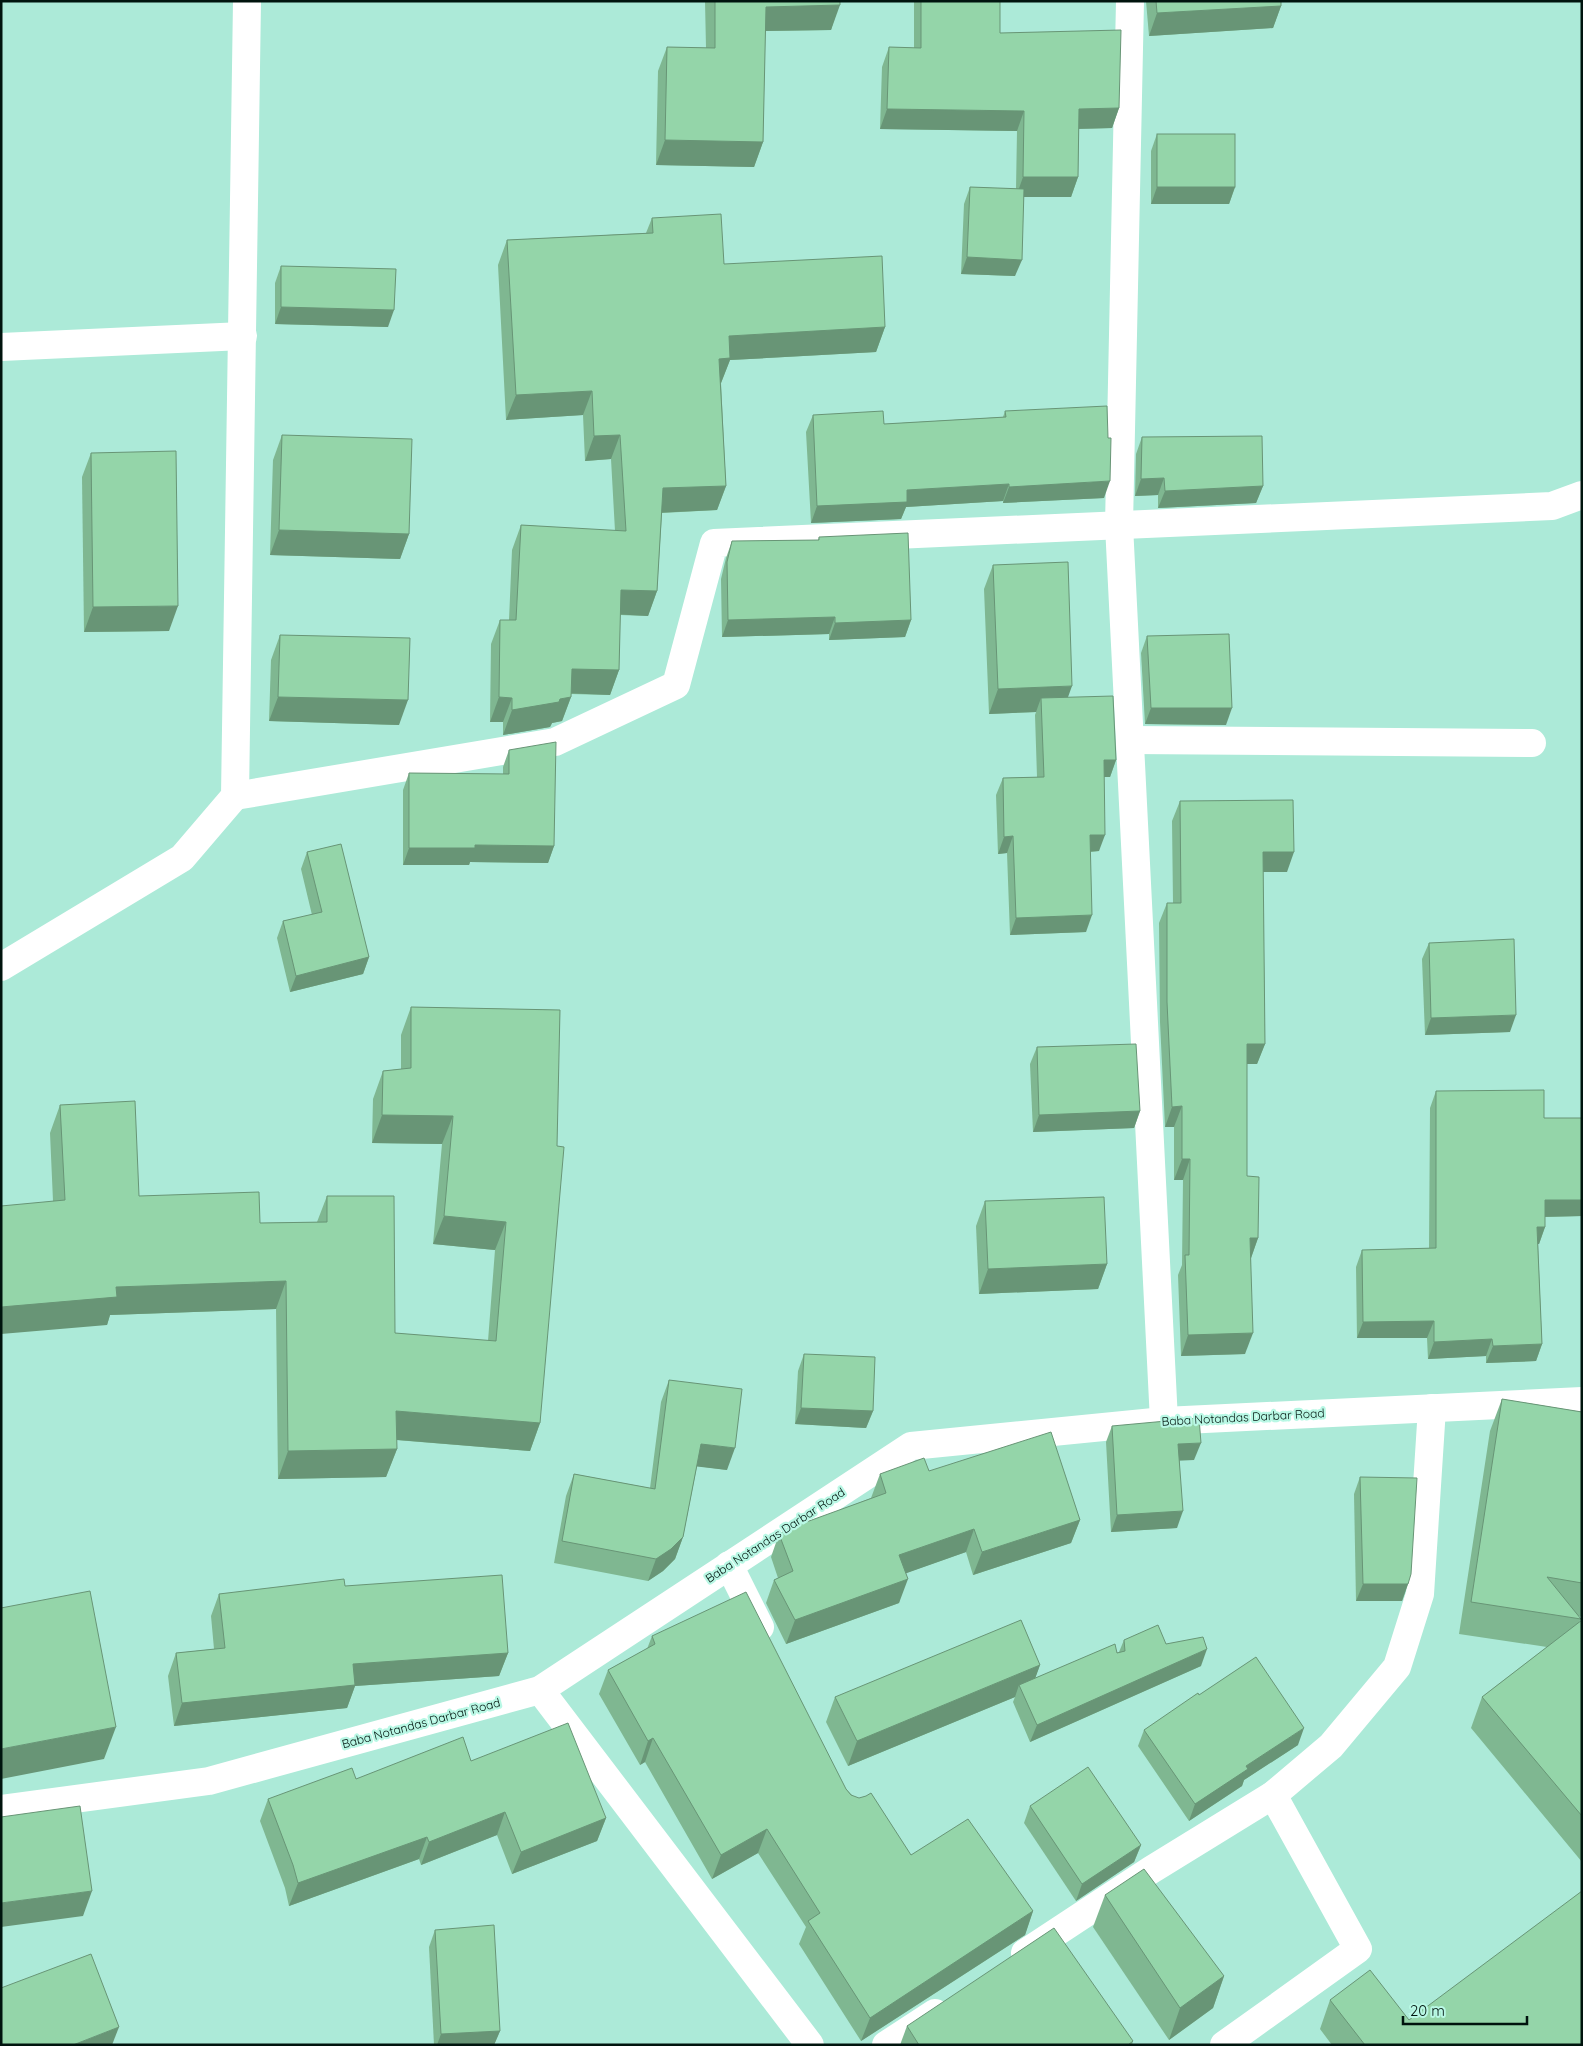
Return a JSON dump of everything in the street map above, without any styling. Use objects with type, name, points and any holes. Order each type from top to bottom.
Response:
[{"type":"street","points":[[1,967],[182,858],[235,796],[247,1]]},
{"type":"street","points":[[1130,1],[1119,526],[1164,1421]]},
{"type":"street","points":[[1,347],[242,336]]},
{"type":"street","points":[[235,796],[555,742],[676,685],[714,543],[1552,506],[1582,495]]},
{"type":"street","points":[[1130,740],[1532,744]]},
{"type":"street","name":"Baba Notandas Darbar Road","points":[[1,1808],[209,1781],[540,1690],[911,1446],[1164,1421],[1582,1401]]},
{"type":"street","points":[[1002,1968],[1151,1870],[1274,1795],[1331,1746],[1397,1667],[1420,1594],[1432,1408]]},
{"type":"street","points":[[729,1566],[770,1646]]},
{"type":"street","points":[[540,1690],[810,2045]]},
{"type":"street","points":[[1224,2045],[1358,1949],[1274,1795]]},
{"type":"street","points":[[886,2045],[952,2001]]},
{"type":"building","points":[[715,1],[840,1],[840,5],[766,7],[763,142],[665,140],[667,47],[715,48]]},
{"type":"building","points":[[921,1],[1000,1],[1000,33],[1121,30],[1119,108],[1079,109],[1078,177],[1023,177],[1024,111],[887,109],[889,47],[921,48]]},
{"type":"building","points":[[1156,1],[1281,1],[1281,6],[1157,13]]},
{"type":"building","points":[[1157,134],[1235,134],[1235,187],[1157,187]]},
{"type":"building","points":[[970,187],[1024,189],[1022,260],[967,257]]},
{"type":"building","points":[[721,214],[724,264],[882,256],[885,327],[729,336],[730,358],[719,359],[726,486],[663,488],[657,591],[621,590],[619,670],[572,669],[571,697],[560,699],[559,702],[512,710],[512,698],[499,697],[500,620],[516,620],[521,525],[626,531],[620,435],[594,436],[592,391],[516,395],[507,240],[653,233],[652,218]]},
{"type":"building","points":[[281,266],[396,269],[394,310],[281,307]]},
{"type":"building","points":[[1107,406],[1108,438],[1111,438],[1110,481],[1009,487],[1009,484],[907,490],[907,502],[817,506],[813,415],[883,411],[884,424],[1006,417],[1005,411]]},
{"type":"building","points":[[282,435],[412,439],[409,534],[279,530]]},
{"type":"building","points":[[1262,436],[1263,486],[1165,491],[1164,478],[1141,479],[1142,437]]},
{"type":"building","points":[[176,451],[178,606],[93,607],[91,453]]},
{"type":"building","points":[[908,533],[911,620],[835,623],[835,617],[728,620],[727,562],[732,541],[819,540],[819,537]]},
{"type":"building","points":[[1068,562],[1072,686],[998,689],[993,565]]},
{"type":"building","points":[[1229,634],[1232,708],[1151,708],[1147,636]]},
{"type":"building","points":[[280,635],[410,638],[408,700],[278,697]]},
{"type":"building","points":[[1113,696],[1116,760],[1104,760],[1105,835],[1090,835],[1092,915],[1016,918],[1013,836],[1004,837],[1003,778],[1044,777],[1041,698]]},
{"type":"building","points":[[556,742],[554,846],[475,845],[475,848],[409,848],[409,773],[509,774],[509,750]]},
{"type":"building","points":[[1293,800],[1294,852],[1263,852],[1265,1044],[1247,1044],[1247,1176],[1259,1177],[1258,1238],[1250,1238],[1253,1333],[1188,1335],[1185,1255],[1189,1255],[1190,1159],[1182,1159],[1182,1106],[1172,1107],[1167,1002],[1167,903],[1181,903],[1180,801]]},
{"type":"building","points":[[341,844],[369,957],[296,976],[283,921],[322,912],[307,852]]},
{"type":"building","points":[[1514,939],[1516,1015],[1431,1018],[1429,943]]},
{"type":"building","points":[[411,1007],[560,1010],[557,1146],[564,1147],[540,1423],[396,1411],[397,1449],[288,1451],[286,1281],[116,1287],[117,1297],[1,1307],[1,1206],[65,1200],[60,1105],[135,1101],[139,1196],[259,1192],[260,1223],[327,1222],[327,1196],[394,1196],[395,1333],[496,1341],[506,1222],[444,1216],[453,1116],[382,1115],[383,1071],[411,1068]]},
{"type":"building","points":[[1136,1044],[1140,1111],[1039,1115],[1037,1047]]},
{"type":"building","points":[[1544,1090],[1544,1118],[1582,1118],[1582,1200],[1545,1200],[1545,1227],[1537,1227],[1542,1344],[1493,1346],[1492,1339],[1434,1342],[1434,1321],[1363,1322],[1362,1250],[1436,1248],[1436,1091]]},
{"type":"building","points":[[1104,1197],[1107,1264],[988,1269],[985,1201]]},
{"type":"building","points":[[804,1354],[875,1357],[873,1411],[801,1408]]},
{"type":"building","points":[[669,1380],[742,1389],[735,1448],[701,1444],[683,1537],[671,1549],[656,1559],[562,1541],[574,1474],[655,1489]]},
{"type":"building","points":[[1502,1399],[1582,1412],[1582,1583],[1547,1577],[1581,1619],[1471,1602]]},
{"type":"building","points":[[1199,1418],[1201,1443],[1178,1444],[1183,1511],[1117,1515],[1112,1426]]},
{"type":"building","points":[[1051,1432],[1080,1520],[982,1552],[974,1529],[899,1555],[908,1579],[795,1620],[774,1580],[793,1571],[779,1534],[787,1529],[886,1493],[880,1474],[924,1458],[929,1471]]},
{"type":"building","points":[[1360,1477],[1417,1478],[1411,1574],[1408,1584],[1363,1584]]},
{"type":"building","points":[[502,1575],[508,1653],[353,1664],[355,1685],[182,1703],[176,1653],[225,1648],[219,1594],[344,1579],[345,1586]]},
{"type":"building","points":[[90,1591],[116,1727],[1,1749],[1,1608]]},
{"type":"building","points":[[746,1592],[846,1789],[851,1795],[859,1798],[871,1793],[911,1855],[968,1819],[1033,1911],[870,2018],[808,1921],[820,1913],[767,1829],[721,1855],[653,1738],[648,1741],[608,1670],[655,1644],[652,1636]]},
{"type":"building","points":[[1021,1620],[1040,1665],[857,1741],[835,1697]]},
{"type":"building","points":[[1582,1620],[1582,1816],[1482,1697]]},
{"type":"building","points":[[1158,1625],[1166,1644],[1203,1637],[1207,1649],[1037,1725],[1019,1685],[1115,1644],[1117,1653],[1125,1651],[1124,1640]]},
{"type":"building","points":[[1256,1657],[1304,1728],[1246,1766],[1248,1769],[1195,1804],[1144,1730],[1198,1693],[1199,1695]]},
{"type":"building","points":[[568,1723],[606,1818],[521,1852],[505,1812],[429,1842],[427,1837],[298,1883],[268,1799],[352,1768],[356,1779],[463,1737],[471,1761]]},
{"type":"building","points":[[1088,1767],[1141,1845],[1082,1884],[1030,1806]]},
{"type":"building","points":[[80,1806],[92,1891],[1,1903],[1,1817]]},
{"type":"building","points":[[1144,1869],[1224,1976],[1180,2008],[1105,1895]]},
{"type":"building","points":[[1582,1891],[1582,2045],[1365,2045],[1330,2000],[1370,1970],[1409,2020]]},
{"type":"building","points":[[494,1925],[500,2031],[441,2034],[435,1930]]},
{"type":"building","points":[[1054,1928],[1133,2041],[1128,2045],[919,2045],[907,2026]]},
{"type":"building","points":[[91,1954],[119,2027],[73,2045],[1,2045],[1,1988]]}]
